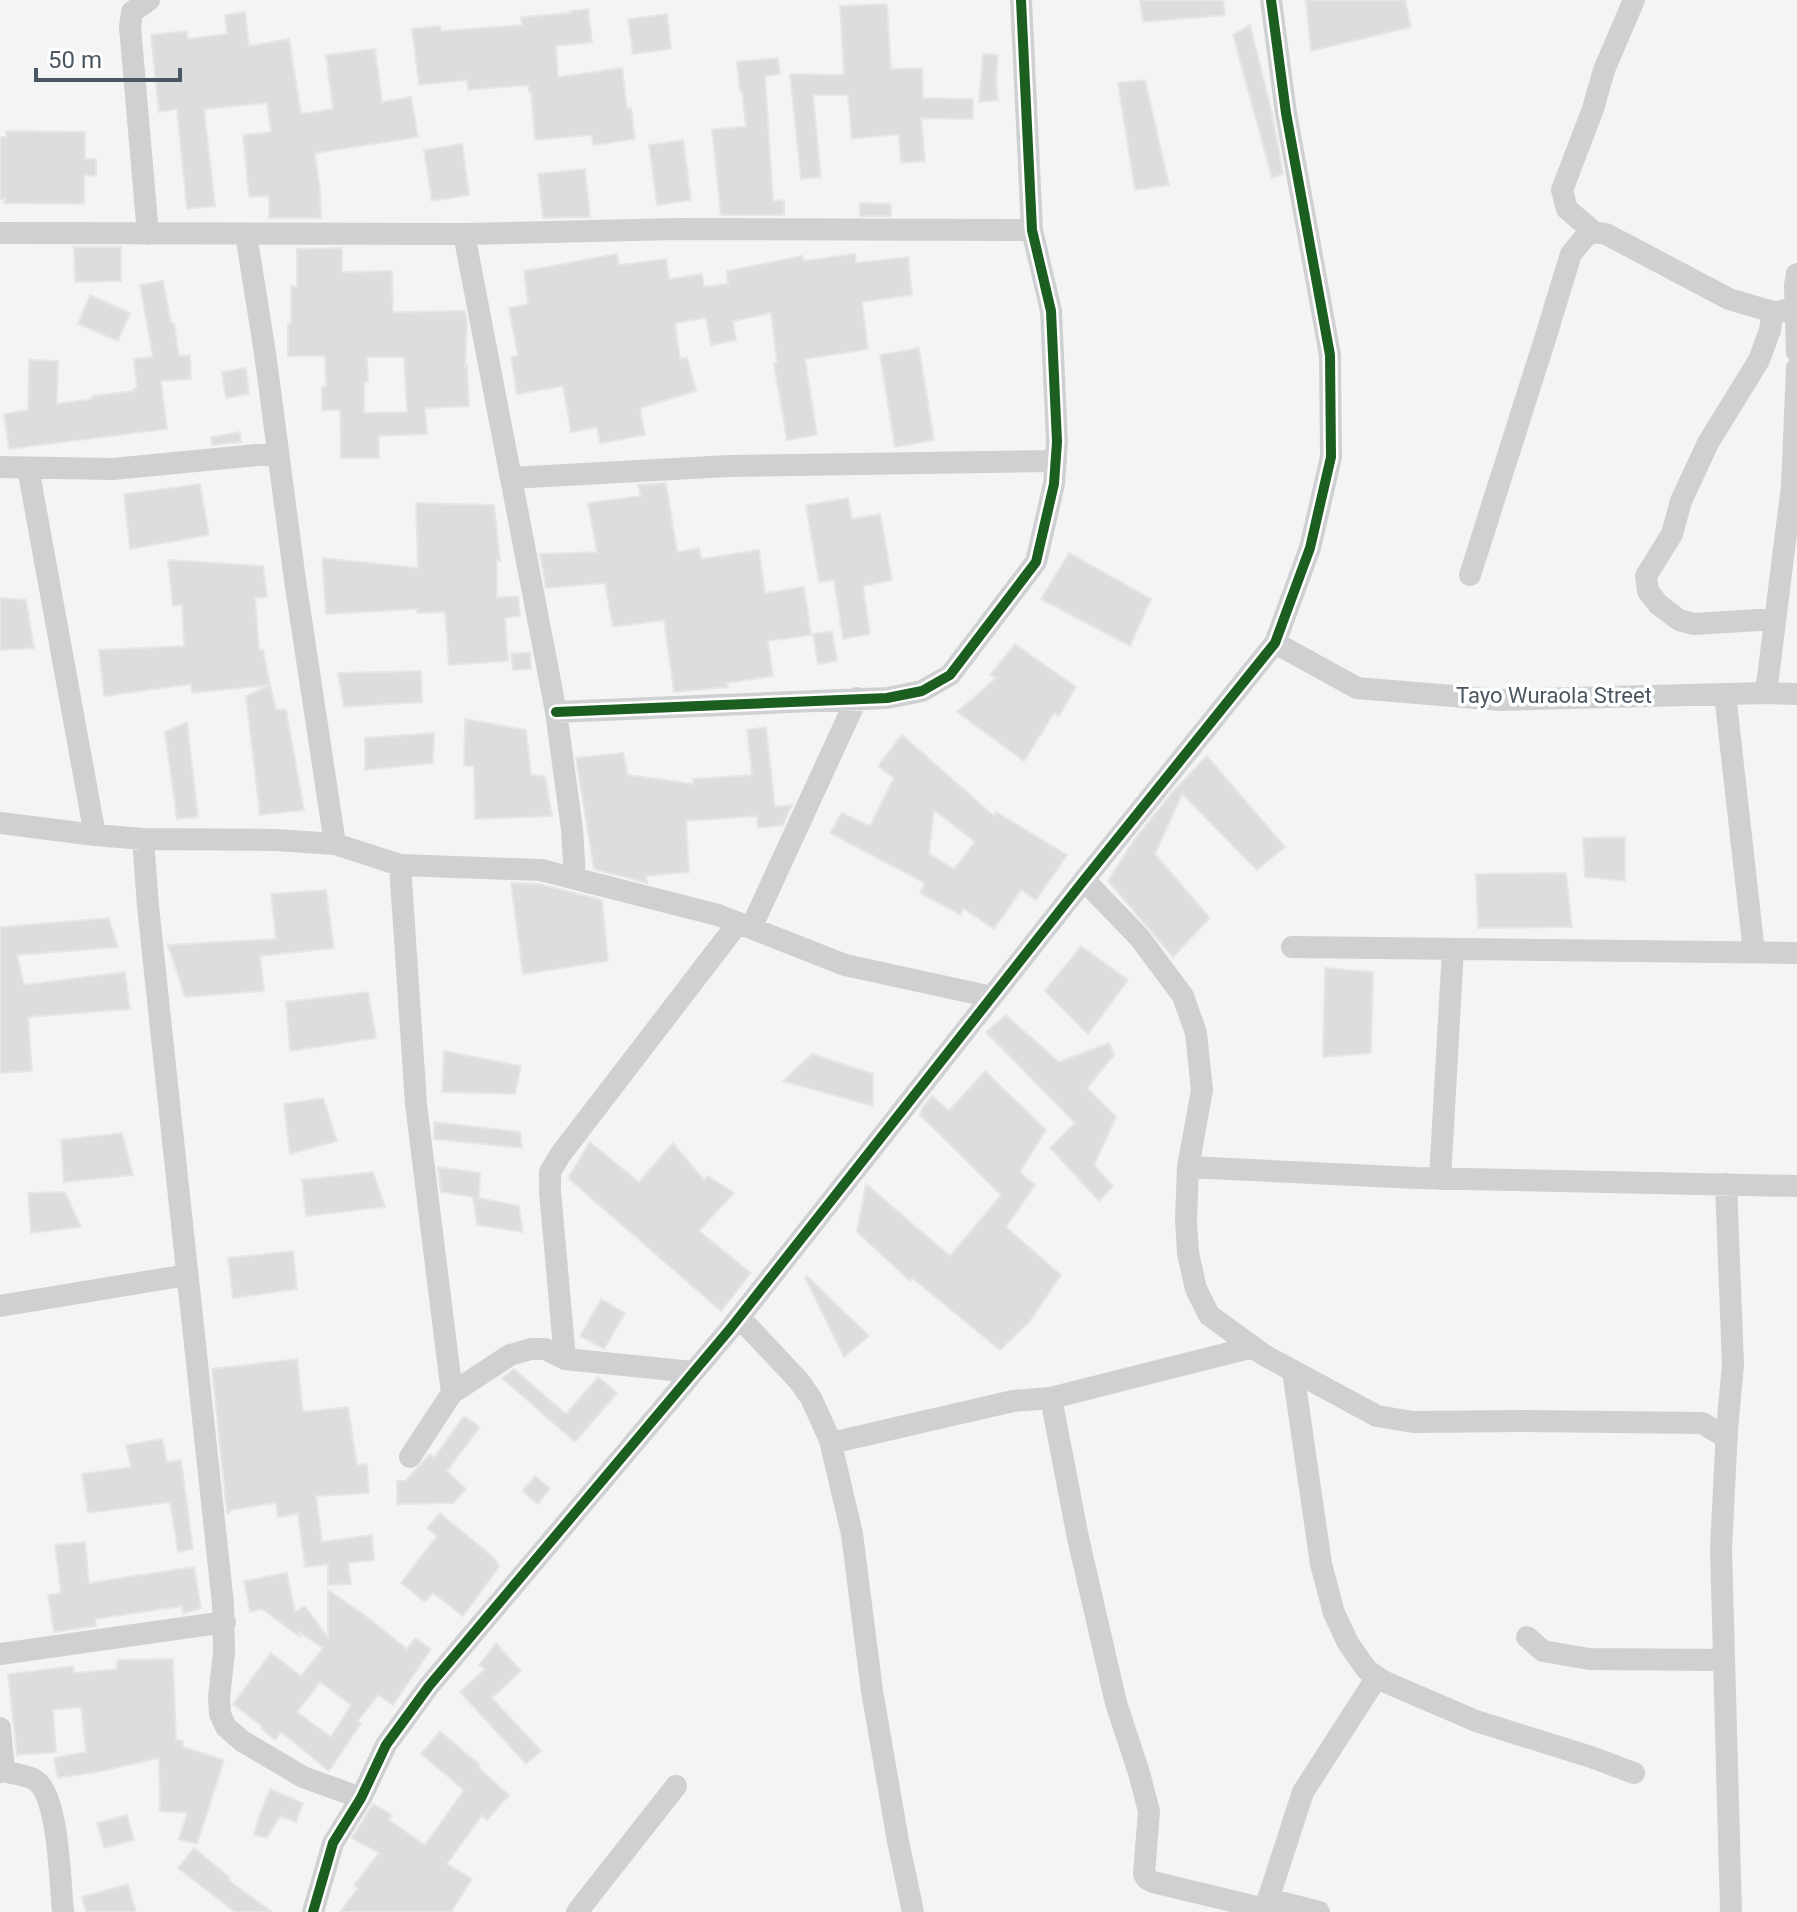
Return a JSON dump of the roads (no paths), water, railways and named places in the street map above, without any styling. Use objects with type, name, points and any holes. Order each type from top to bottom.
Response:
[{"type":"street","points":[[148,234],[130,27],[132,12],[149,0]]},
{"type":"street","points":[[556,712],[887,698],[922,691],[950,675],[1036,562],[1054,484],[1057,442],[1051,311],[1032,230],[1021,0]]},
{"type":"street","points":[[313,1912],[333,1843],[361,1798],[386,1745],[429,1686],[739,1317],[1275,643],[1310,548],[1331,457],[1330,355],[1286,113],[1271,0]]},
{"type":"street","points":[[1634,0],[1604,70],[1593,109],[1562,190],[1567,209],[1594,232],[1606,234],[1729,299],[1773,312],[1795,306]]},
{"type":"street","points":[[0,233],[1032,230]]},
{"type":"street","points":[[1470,575],[1571,254],[1585,237],[1594,232]]},
{"type":"street","points":[[246,234],[335,844]]},
{"type":"street","points":[[464,234],[556,712],[572,829],[575,879]]},
{"type":"street","points":[[1797,274],[1797,352]]},
{"type":"street","points":[[1773,312],[1759,360],[1708,443],[1681,501],[1672,534],[1646,576],[1648,591],[1658,604],[1679,620],[1694,624],[1775,619]]},
{"type":"street","points":[[1766,693],[1792,486],[1797,368]]},
{"type":"street","points":[[0,467],[113,469],[278,453]]},
{"type":"street","points":[[511,478],[728,466],[1056,461]]},
{"type":"street","points":[[28,468],[95,835]]},
{"type":"street","name":"Tayo Wuraola Street","points":[[1275,643],[1357,688],[1500,700],[1797,694]]},
{"type":"street","points":[[1725,694],[1754,952]]},
{"type":"street","points":[[565,1359],[550,1172],[589,1116],[744,926],[857,698]]},
{"type":"street","points":[[0,823],[143,839],[276,840],[335,844],[400,865],[541,870],[718,915],[845,965],[992,997]]},
{"type":"street","points":[[143,839],[225,1622],[220,1714],[226,1727],[242,1741],[303,1777],[361,1798]]},
{"type":"street","points":[[400,865],[416,1104],[452,1393]]},
{"type":"street","points":[[1084,880],[1139,937],[1183,996],[1196,1033],[1202,1090],[1188,1167],[1186,1221],[1188,1253],[1196,1289],[1209,1315],[1253,1347],[1377,1416],[1413,1422],[1702,1423],[1727,1438]]},
{"type":"street","points":[[1292,947],[1797,953]]},
{"type":"street","points":[[1440,1179],[1453,949]]},
{"type":"street","points":[[1188,1167],[1440,1179],[1797,1186]]},
{"type":"street","points":[[1726,1184],[1733,1365],[1721,1549],[1731,1912]]},
{"type":"street","points":[[0,1306],[187,1275]]},
{"type":"street","points":[[739,1317],[799,1381],[811,1398],[831,1443],[852,1534],[872,1691],[913,1912]]},
{"type":"street","points":[[831,1443],[1013,1401],[1051,1398],[1253,1347]]},
{"type":"street","points":[[410,1457],[452,1393],[510,1355],[545,1349],[565,1359],[693,1372]]},
{"type":"street","points":[[1293,1371],[1321,1564],[1334,1613],[1348,1643],[1367,1670],[1383,1681],[1476,1721],[1634,1773]]},
{"type":"street","points":[[1051,1398],[1078,1538],[1116,1703],[1149,1811],[1144,1874],[1153,1882],[1266,1907],[1319,1912]]},
{"type":"street","points":[[1702,1423],[1730,1406]]},
{"type":"street","points":[[0,1654],[225,1622]]},
{"type":"street","points":[[1527,1637],[1543,1651],[1589,1659],[1723,1660]]},
{"type":"street","points":[[1266,1907],[1303,1792],[1377,1677]]},
{"type":"street","points":[[0,1728],[2,1772],[35,1780],[46,1793],[53,1813],[63,1912]]},
{"type":"street","points":[[577,1912],[676,1786]]}]
